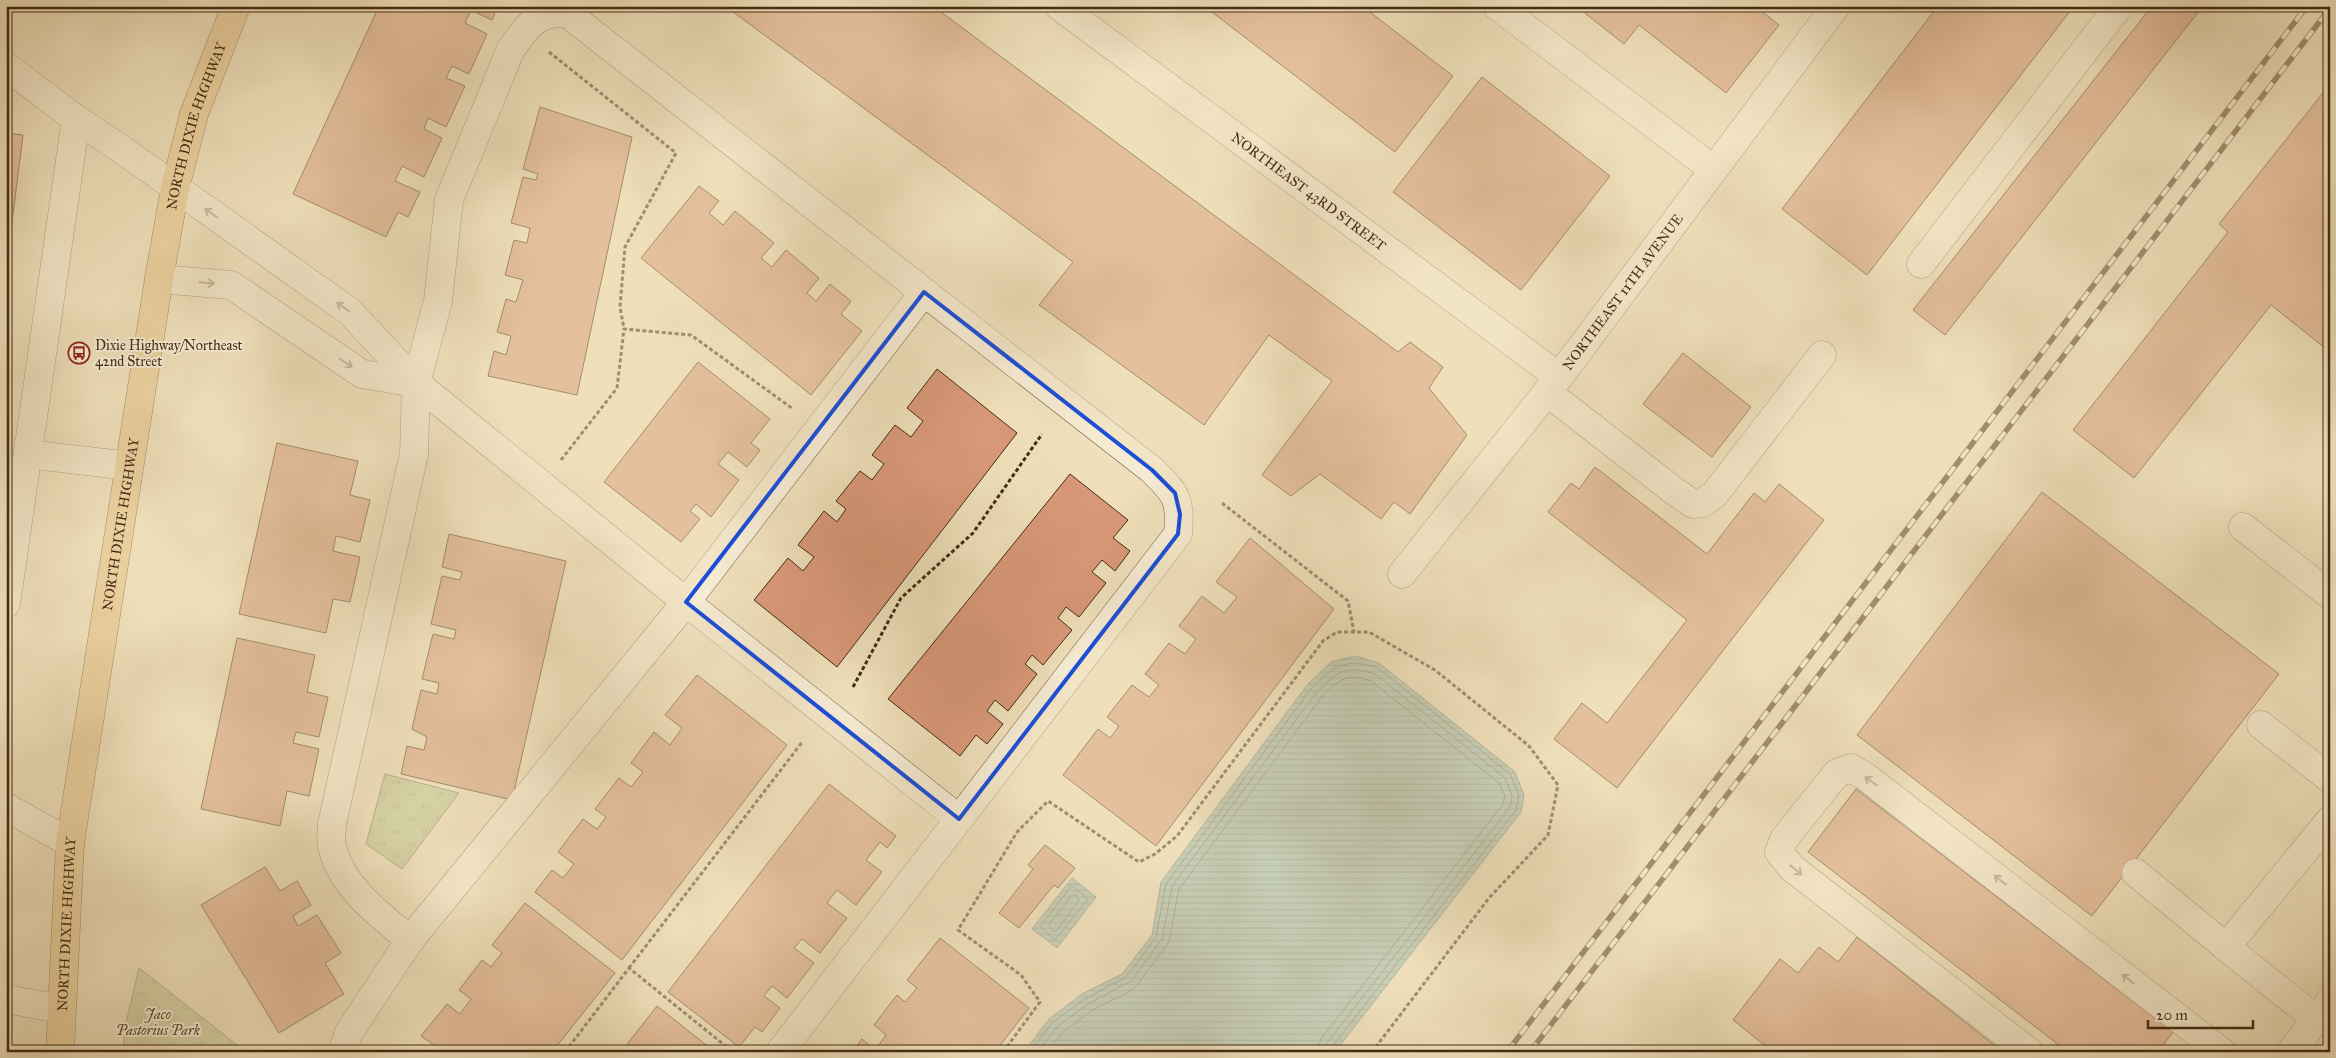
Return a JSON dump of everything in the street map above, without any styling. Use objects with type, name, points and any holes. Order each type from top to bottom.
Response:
[{"type":"main road","name":"NORTH DIXIE HIGHWAY","points":[[60,1052],[70,843],[159,279],[175,188],[194,114],[236,6]]},
{"type":"street","name":"NORTHEAST 43RD STREET","points":[[1060,6],[1553,385],[1674,491],[1693,504],[1702,503],[1714,495],[1822,355]]},
{"type":"street","points":[[1498,6],[1714,170]]},
{"type":"street","name":"NORTHEAST 11TH AVENUE","points":[[1402,574],[1553,385],[1836,6]]},
{"type":"street","points":[[1921,264],[2119,6]]},
{"type":"street","points":[[410,940],[365,903],[339,866],[331,845],[332,824],[414,454],[416,383],[438,301],[449,200],[510,51],[523,31],[537,20],[553,12],[568,14],[1152,470],[1175,493],[1180,514],[1178,534],[780,1052]]},
{"type":"street","points":[[6,66],[76,119],[350,312],[416,383],[959,820]]},
{"type":"street","points":[[6,604],[76,119]]},
{"type":"street","points":[[159,279],[231,285],[362,374],[416,383]]},
{"type":"street","points":[[342,1052],[349,1032],[410,940],[686,602],[924,292]]},
{"type":"street","points":[[28,454],[129,466]]},
{"type":"street","points":[[2243,527],[2330,595]]},
{"type":"street","points":[[2261,725],[2330,779]]},
{"type":"street","points":[[2029,1052],[1792,868],[1779,852],[1784,839],[1837,773],[1851,768],[1866,777],[2222,1052]]},
{"type":"street","points":[[6,807],[70,843]]},
{"type":"street","points":[[2226,947],[2330,820]]},
{"type":"street","points":[[2136,873],[2226,947],[2323,1010],[2291,1052]]},
{"type":"street","points":[[6,999],[61,1009]]},
{"type":"path","points":[[523,31],[676,153],[626,247],[620,307],[624,329],[617,388],[561,460]]},
{"type":"path","points":[[624,329],[691,335],[794,410]]},
{"type":"path","points":[[853,688],[901,598],[973,533],[1042,434]]},
{"type":"path","points":[[1222,503],[1348,601],[1354,632]]},
{"type":"path","points":[[1003,1052],[1040,1002],[1021,975],[958,930],[1017,832],[1048,801],[1139,862],[1155,854],[1178,836],[1323,641],[1336,632],[1369,632],[1435,670],[1528,746],[1558,785],[1548,835],[1489,898],[1372,1052]]},
{"type":"path","points":[[565,1052],[803,741]]},
{"type":"path","points":[[629,968],[733,1052]]},
{"type":"highlighted area","points":[[924,292],[1152,470],[1175,493],[1180,514],[1178,534],[959,819],[686,602]]},
{"type":"green space","points":[[385,774],[459,793],[402,869],[366,844]]},
{"type":"green space","name":"Jaco Pastorius Park","points":[[139,968],[246,1052],[123,1052],[125,1027]]},
{"type":"water","points":[[1355,656],[1379,663],[1515,772],[1524,795],[1521,812],[1335,1052],[1024,1052],[1049,1019],[1082,994],[1122,974],[1152,935],[1161,882],[1307,685],[1331,662]]},
{"type":"water","points":[[1072,878],[1096,897],[1057,948],[1032,929]]},
{"type":"building","points":[[379,6],[498,6],[492,20],[471,10],[465,23],[487,34],[469,74],[452,66],[446,78],[465,86],[446,127],[428,118],[424,129],[442,138],[424,177],[402,166],[395,181],[420,192],[408,217],[398,212],[386,237],[293,194]]},
{"type":"building","points":[[725,6],[933,6],[1398,352],[1410,342],[1443,367],[1429,388],[1467,435],[1410,514],[1394,502],[1381,519],[1320,474],[1291,496],[1262,475],[1332,381],[1269,335],[1204,425],[1039,305],[1073,262]]},
{"type":"building","points":[[1204,6],[1362,6],[1453,76],[1395,152]]},
{"type":"building","points":[[1576,6],[1755,6],[1779,25],[1726,93],[1639,25],[1624,44]]},
{"type":"building","points":[[1938,6],[2074,6],[1867,275],[1782,209]]},
{"type":"building","points":[[2152,6],[2203,6],[1945,335],[1913,310]]},
{"type":"building","points":[[1482,77],[1610,176],[1521,290],[1393,192]]},
{"type":"building","points":[[2330,84],[2330,352],[2271,305],[2134,478],[2073,430],[2228,232],[2219,224]]},
{"type":"building","points":[[540,107],[632,137],[577,395],[488,376],[494,351],[506,355],[511,336],[497,332],[506,299],[516,302],[523,280],[505,275],[514,240],[527,243],[530,228],[511,223],[523,177],[536,180],[538,174],[523,169]]},
{"type":"building","points":[[6,133],[23,135],[6,270]]},
{"type":"building","points":[[699,186],[719,201],[709,213],[723,225],[735,211],[774,243],[761,258],[772,267],[786,250],[819,278],[807,293],[816,301],[830,284],[851,301],[841,314],[862,331],[811,395],[641,258]]},
{"type":"building","points":[[1683,353],[1751,407],[1712,457],[1643,404]]},
{"type":"building","points":[[698,362],[770,419],[751,443],[760,450],[747,467],[728,452],[718,464],[739,480],[711,517],[696,504],[690,511],[700,519],[681,542],[604,482]]},
{"type":"building","points":[[937,369],[1017,433],[837,667],[754,600],[788,558],[803,571],[814,557],[798,545],[824,511],[837,522],[846,509],[836,501],[860,471],[872,480],[884,464],[872,455],[895,425],[911,437],[923,421],[907,408]]},
{"type":"building","points":[[277,443],[358,461],[350,495],[370,500],[360,542],[336,536],[333,551],[360,557],[350,602],[333,599],[326,633],[239,614]]},
{"type":"building","points":[[1595,467],[1707,554],[1754,493],[1765,502],[1779,484],[1824,520],[1617,788],[1554,739],[1582,703],[1607,723],[1687,620],[1548,512],[1571,483],[1579,489]]},
{"type":"building","points":[[1070,474],[1128,520],[1113,538],[1130,551],[1115,571],[1102,560],[1092,572],[1106,583],[1079,617],[1066,607],[1058,618],[1072,630],[1043,665],[1032,655],[1025,664],[1037,674],[1008,711],[995,700],[987,711],[1003,724],[987,744],[976,735],[960,756],[888,699]]},
{"type":"building","points":[[2042,492],[2279,674],[2092,916],[1857,735]]},
{"type":"building","points":[[449,534],[566,561],[512,800],[401,774],[407,746],[424,750],[427,737],[412,729],[421,690],[437,694],[439,683],[422,679],[433,634],[454,639],[456,630],[431,624],[442,576],[460,580],[462,572],[442,567]]},
{"type":"building","points":[[1250,538],[1334,609],[1156,846],[1063,775],[1098,729],[1110,738],[1119,726],[1107,717],[1132,685],[1149,697],[1159,685],[1145,674],[1169,643],[1185,654],[1196,639],[1179,626],[1202,596],[1224,613],[1237,597],[1216,582]]},
{"type":"building","points":[[237,638],[315,655],[307,692],[328,697],[319,737],[296,732],[293,743],[319,749],[309,796],[287,791],[280,826],[201,809]]},
{"type":"building","points":[[697,675],[787,745],[622,960],[535,892],[552,870],[563,878],[574,864],[558,852],[583,819],[597,829],[606,817],[595,809],[619,778],[631,787],[643,772],[631,763],[654,732],[670,745],[682,728],[665,715]]},
{"type":"building","points":[[829,784],[896,836],[887,848],[880,842],[866,860],[882,872],[856,905],[837,890],[827,903],[847,918],[820,953],[802,939],[794,948],[814,963],[787,998],[772,986],[764,996],[780,1008],[762,1032],[755,1027],[739,1047],[668,992]]},
{"type":"building","points":[[1856,789],[2173,1032],[2158,1052],[2068,1052],[1808,852]]},
{"type":"building","points":[[1045,845],[1075,868],[1058,888],[1054,885],[1019,928],[999,913],[1033,869],[1028,865]]},
{"type":"building","points":[[265,867],[280,891],[297,881],[311,905],[293,916],[298,926],[317,915],[341,953],[325,963],[344,994],[279,1033],[201,905]]},
{"type":"building","points":[[525,903],[615,973],[552,1052],[435,1052],[438,1048],[421,1036],[447,1004],[460,1014],[471,999],[459,990],[482,960],[491,967],[502,953],[492,945]]},
{"type":"building","points":[[1857,937],[2003,1052],[1773,1052],[1733,1020],[1780,959],[1798,973],[1819,947],[1838,962]]},
{"type":"building","points":[[940,938],[1029,1008],[995,1052],[852,1052],[862,1039],[875,1050],[886,1035],[874,1025],[897,995],[905,1002],[917,988],[907,980]]},
{"type":"building","points":[[657,1006],[715,1052],[621,1052]]},
{"type":"railway","points":[[1507,1052],[2307,6]]},
{"type":"railway","points":[[1530,1052],[2330,8]]},
{"type":"place","name":"Dixie Highway/Northeast 42nd Street","points":[[79,353]]}]
